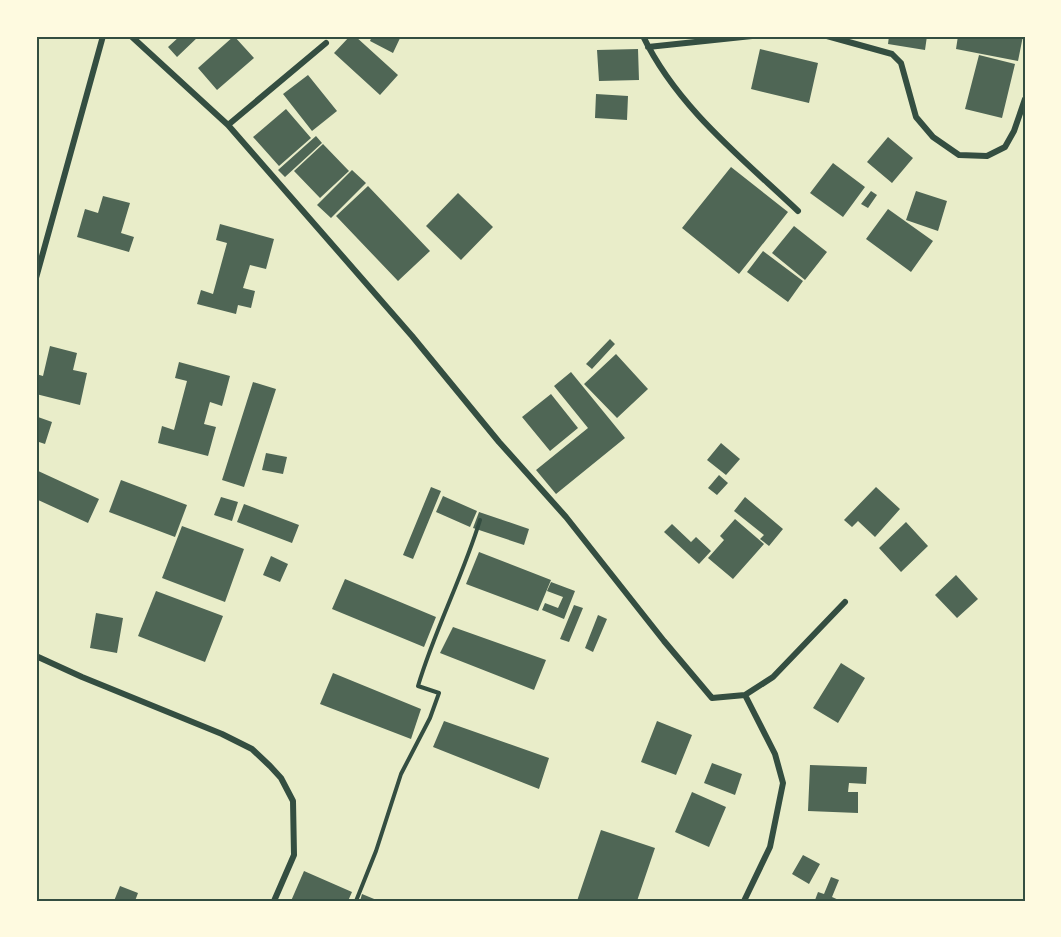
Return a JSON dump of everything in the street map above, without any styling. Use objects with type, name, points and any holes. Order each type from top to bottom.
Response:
[{"type":"street","points":[[36,278],[103,36]]},
{"type":"street","points":[[131,36],[228,125],[566,517],[712,698],[745,695],[773,677],[844,602]]},
{"type":"street","points":[[643,36],[658,64],[699,117],[798,211]]},
{"type":"street","points":[[648,47],[752,36]]},
{"type":"street","points":[[827,36],[892,54],[901,63],[916,117],[933,137],[959,155],[987,156],[1005,147],[1014,131],[1025,99]]},
{"type":"street","points":[[228,125],[326,43]]},
{"type":"street","points":[[36,656],[222,734],[252,749],[270,766],[281,778],[293,801],[294,855],[274,901]]},
{"type":"street","points":[[744,901],[770,847],[783,783],[775,754],[745,695]]},
{"type":"path","points":[[356,901],[376,851],[401,774],[430,718],[439,693],[418,686],[436,630],[464,566],[480,520]]},
{"type":"building","points":[[180,36],[199,36],[177,57],[168,47]]},
{"type":"building","points":[[234,36],[254,58],[217,90],[198,68]]},
{"type":"building","points":[[350,36],[355,36],[398,75],[380,95],[334,53]]},
{"type":"building","points":[[372,36],[401,36],[393,53],[370,41]]},
{"type":"building","points":[[889,36],[927,36],[925,50],[888,44]]},
{"type":"building","points":[[958,36],[1023,36],[1018,61],[956,49]]},
{"type":"building","points":[[638,49],[639,80],[599,81],[597,50]]},
{"type":"building","points":[[760,49],[818,63],[809,103],[751,89]]},
{"type":"building","points":[[979,55],[1015,64],[1002,118],[965,109]]},
{"type":"building","points":[[308,75],[337,111],[312,131],[283,94]]},
{"type":"building","points":[[596,94],[628,96],[627,120],[595,118]]},
{"type":"building","points":[[286,109],[311,138],[279,166],[253,137]]},
{"type":"building","points":[[316,136],[322,143],[285,177],[278,170]]},
{"type":"building","points":[[888,137],[913,158],[892,183],[867,162]]},
{"type":"building","points":[[323,144],[349,171],[320,198],[294,171]]},
{"type":"building","points":[[833,163],[865,187],[843,217],[810,193]]},
{"type":"building","points":[[731,167],[788,212],[739,274],[682,228]]},
{"type":"building","points":[[352,170],[366,183],[331,218],[317,205]]},
{"type":"building","points":[[368,186],[430,251],[398,281],[336,216]]},
{"type":"building","points":[[871,191],[877,195],[868,208],[861,204]]},
{"type":"building","points":[[916,191],[947,201],[938,231],[906,220]]},
{"type":"building","points":[[458,193],[493,227],[461,260],[426,226]]},
{"type":"building","points":[[103,196],[130,203],[121,233],[134,237],[129,252],[77,237],[85,209],[98,213]]},
{"type":"building","points":[[888,209],[933,241],[911,272],[866,239]]},
{"type":"building","points":[[220,224],[274,239],[266,269],[250,265],[243,288],[255,291],[251,308],[238,305],[236,314],[197,304],[201,290],[213,294],[227,243],[216,240]]},
{"type":"building","points":[[794,226],[827,252],[805,280],[772,253]]},
{"type":"building","points":[[763,251],[803,281],[788,302],[747,272]]},
{"type":"building","points":[[610,339],[615,344],[592,369],[586,364]]},
{"type":"building","points":[[50,346],[77,353],[73,370],[87,373],[80,405],[36,394],[36,374],[43,376]]},
{"type":"building","points":[[616,354],[648,389],[617,418],[584,384]]},
{"type":"building","points":[[179,362],[230,376],[222,406],[210,402],[204,424],[216,427],[208,456],[158,443],[162,426],[174,430],[187,381],[175,378]]},
{"type":"building","points":[[571,372],[625,438],[556,494],[536,470],[588,428],[554,386]]},
{"type":"building","points":[[253,382],[276,389],[244,487],[222,480]]},
{"type":"building","points":[[551,394],[578,428],[550,451],[522,417]]},
{"type":"building","points":[[38,417],[52,422],[45,444],[36,441]]},
{"type":"building","points":[[721,443],[740,459],[726,475],[707,460]]},
{"type":"building","points":[[266,453],[287,457],[283,474],[262,470]]},
{"type":"building","points":[[36,470],[99,499],[88,523],[36,499]]},
{"type":"building","points":[[719,475],[728,483],[717,495],[708,488]]},
{"type":"building","points":[[121,480],[187,505],[175,537],[109,512]]},
{"type":"building","points":[[431,487],[441,491],[413,559],[403,555]]},
{"type":"building","points":[[876,487],[900,509],[875,537],[858,521],[852,527],[844,520]]},
{"type":"building","points":[[443,496],[477,511],[470,527],[436,512]]},
{"type":"building","points":[[221,497],[238,502],[232,521],[214,515]]},
{"type":"building","points":[[745,497],[783,529],[769,546],[760,539],[764,535],[734,511]]},
{"type":"building","points":[[244,504],[299,525],[292,543],[237,522]]},
{"type":"building","points":[[479,512],[529,529],[524,545],[473,528]]},
{"type":"building","points":[[735,519],[764,544],[733,579],[708,558],[724,540],[720,536]]},
{"type":"building","points":[[906,522],[928,546],[901,572],[879,548]]},
{"type":"building","points":[[672,524],[691,542],[696,537],[711,551],[699,564],[664,532]]},
{"type":"building","points":[[182,526],[244,549],[225,602],[162,578]]},
{"type":"building","points":[[479,552],[551,580],[538,611],[466,584]]},
{"type":"building","points":[[271,556],[288,564],[280,582],[263,575]]},
{"type":"building","points":[[956,575],[978,599],[957,618],[935,595]]},
{"type":"building","points":[[345,579],[436,617],[424,647],[332,609]]},
{"type":"building","points":[[551,582],[575,591],[564,619],[542,610],[545,603],[558,608],[563,597],[547,591]]},
{"type":"building","points":[[156,591],[223,616],[205,662],[138,636]]},
{"type":"building","points":[[574,605],[583,608],[569,642],[560,639]]},
{"type":"building","points":[[96,613],[123,618],[117,653],[90,648]]},
{"type":"building","points":[[598,615],[607,619],[593,652],[585,648]]},
{"type":"building","points":[[453,627],[546,660],[534,690],[440,653]]},
{"type":"building","points":[[841,663],[865,678],[838,723],[813,708]]},
{"type":"building","points":[[333,673],[421,709],[411,739],[320,704]]},
{"type":"building","points":[[444,721],[549,758],[539,789],[433,747]]},
{"type":"building","points":[[657,721],[692,735],[676,775],[641,762]]},
{"type":"building","points":[[712,763],[742,774],[735,795],[704,783]]},
{"type":"building","points":[[810,765],[867,767],[866,784],[849,783],[848,792],[858,792],[858,813],[808,811]]},
{"type":"building","points":[[692,792],[726,807],[709,847],[675,832]]},
{"type":"building","points":[[601,830],[655,848],[637,901],[577,901]]},
{"type":"building","points":[[803,855],[820,864],[809,884],[792,874]]},
{"type":"building","points":[[304,871],[352,892],[348,901],[291,901]]},
{"type":"building","points":[[831,877],[839,880],[832,897],[841,901],[815,900],[818,892],[824,894]]},
{"type":"building","points":[[120,886],[138,893],[135,901],[114,901]]},
{"type":"building","points":[[362,894],[379,901],[360,901]]}]
